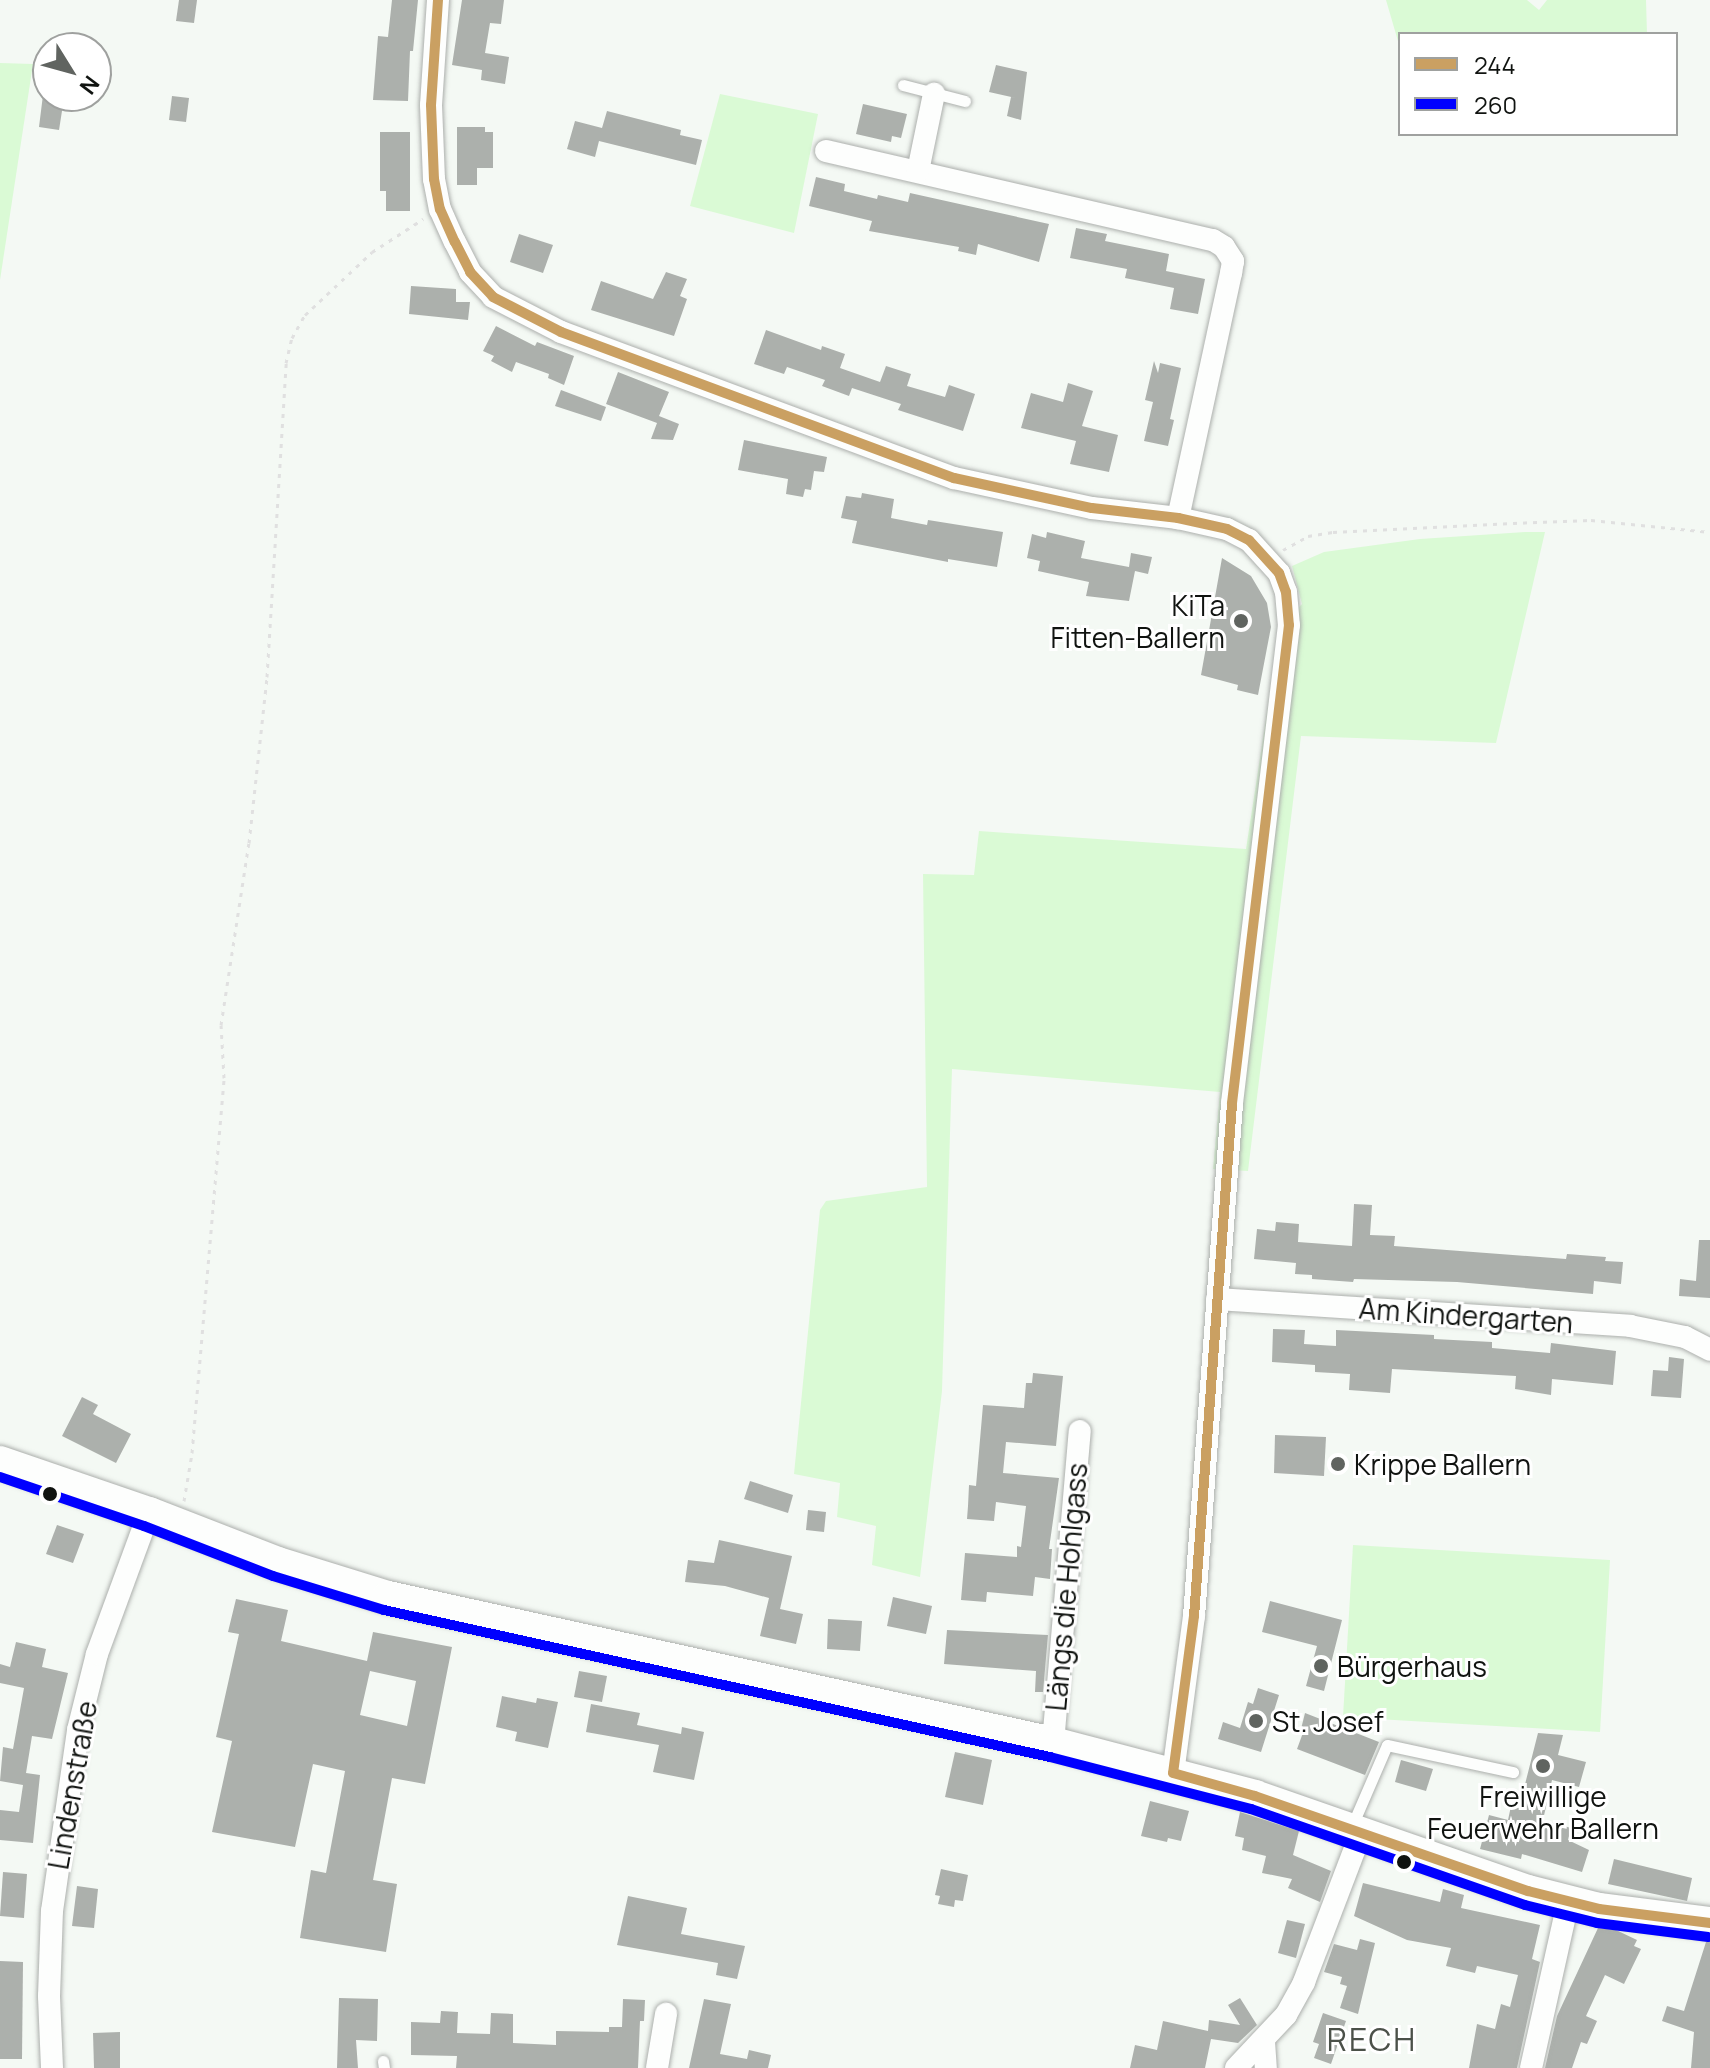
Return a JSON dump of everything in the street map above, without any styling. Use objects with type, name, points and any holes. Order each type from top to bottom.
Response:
[{"type":"main road","points":[[0,1462],[163,1518],[278,1563],[388,1597],[1053,1743],[1173,1773],[1568,1902],[1710,1923]]},
{"type":"street","points":[[438,0],[431,105],[434,179],[440,209],[470,272],[493,297],[561,332],[954,478],[1092,508],[1178,518],[1227,529],[1249,540],[1269,558],[1286,592],[1289,625],[1232,1104],[1194,1616],[1173,1773]]},
{"type":"street","points":[[918,171],[934,94]]},
{"type":"street","points":[[826,151],[1213,240],[1224,247],[1233,261],[1231,273],[1178,518]]},
{"type":"street","name":"Am Kindergarten","points":[[1217,1299],[1630,1326],[1685,1337],[1710,1350]]},
{"type":"street","name":"Längs die Hohlgass","points":[[1053,1743],[1080,1431]]},
{"type":"street","name":"Lindenstraße","points":[[52,2068],[49,1996],[52,1911],[67,1793],[97,1654],[163,1518]]},
{"type":"street","points":[[1236,2068],[1264,2042],[1286,2015],[1304,1982],[1356,1831]]},
{"type":"street","points":[[1531,2068],[1568,1902]]},
{"type":"street","points":[[657,2068],[666,2014]]},
{"type":"street","points":[[1264,2042],[1266,2068]]},
{"type":"lane","points":[[903,85],[965,101]]},
{"type":"lane","points":[[1356,1831],[1387,1745],[1513,1772]]},
{"type":"path","points":[[163,1518],[187,1493],[192,1453],[224,1078],[221,1025],[249,843],[267,677],[286,363],[292,338],[305,315],[372,252],[440,209]]},
{"type":"path","points":[[1269,558],[1308,536],[1333,532],[1591,520],[1710,532]]},
{"type":"green space","points":[[1386,0],[1527,0],[1539,10],[1547,0],[1646,0],[1647,32],[1398,32],[1398,41]]},
{"type":"green space","points":[[0,63],[32,64],[32,71],[0,280]]},
{"type":"green space","points":[[720,94],[818,114],[794,233],[690,206]]},
{"type":"green space","points":[[1545,532],[1496,743],[1301,736],[1248,1171],[1213,1169],[1220,1092],[952,1069],[942,1391],[920,1577],[872,1565],[876,1526],[837,1517],[840,1483],[794,1474],[820,1210],[826,1201],[927,1187],[923,874],[974,875],[979,831],[1246,849],[1280,628],[1302,604],[1292,566],[1324,552],[1420,539]]},
{"type":"green space","points":[[1353,1545],[1610,1560],[1600,1732],[1343,1717]]},
{"type":"building","points":[[179,0],[197,0],[194,23],[176,21]]},
{"type":"building","points":[[392,0],[418,0],[413,51],[410,51],[408,101],[373,100],[378,36],[388,37]]},
{"type":"building","points":[[462,0],[504,0],[501,24],[490,23],[485,53],[509,57],[505,84],[481,80],[482,70],[452,65]]},
{"type":"building","points":[[996,65],[1027,72],[1021,120],[1007,116],[1011,97],[1020,99],[989,92]]},
{"type":"building","points":[[172,96],[189,98],[186,122],[169,120]]},
{"type":"building","points":[[863,104],[907,114],[901,138],[892,136],[891,142],[856,134]]},
{"type":"building","points":[[607,111],[681,130],[680,135],[702,140],[696,165],[599,141],[595,157],[567,149],[575,121],[602,128]]},
{"type":"building","points":[[41,112],[62,112],[59,130],[39,127]]},
{"type":"building","points":[[457,127],[485,127],[485,132],[493,132],[493,168],[477,168],[477,185],[457,185]]},
{"type":"building","points":[[380,132],[410,132],[410,211],[386,211],[386,191],[380,191]]},
{"type":"building","points":[[816,177],[845,184],[844,191],[877,199],[878,195],[908,202],[910,193],[1049,224],[1039,262],[978,244],[976,255],[958,251],[959,247],[869,231],[872,221],[809,206]]},
{"type":"building","points":[[1076,228],[1107,234],[1105,241],[1169,254],[1166,271],[1205,279],[1198,314],[1170,309],[1174,288],[1125,278],[1127,269],[1070,258]]},
{"type":"building","points":[[519,234],[553,245],[543,273],[510,262]]},
{"type":"building","points":[[666,272],[687,279],[680,296],[687,299],[674,336],[591,310],[601,281],[653,299]]},
{"type":"building","points":[[411,286],[456,289],[456,302],[470,302],[468,320],[409,314]]},
{"type":"building","points":[[496,326],[535,346],[537,342],[574,356],[564,385],[548,378],[549,374],[516,362],[512,372],[491,361],[494,356],[483,351]]},
{"type":"building","points":[[766,330],[821,350],[822,346],[845,354],[840,368],[880,382],[886,366],[911,374],[907,386],[945,397],[949,385],[975,394],[963,431],[898,410],[901,404],[852,388],[849,396],[822,386],[825,380],[787,367],[784,374],[754,364]]},
{"type":"building","points":[[1154,361],[1158,373],[1160,363],[1181,368],[1170,419],[1174,420],[1168,446],[1144,441],[1153,402],[1145,400]]},
{"type":"building","points":[[618,372],[669,392],[659,416],[679,424],[673,440],[651,439],[657,423],[606,404]]},
{"type":"building","points":[[1068,383],[1093,391],[1082,426],[1118,435],[1109,472],[1070,464],[1076,441],[1021,428],[1031,393],[1063,402]]},
{"type":"building","points":[[561,390],[606,407],[601,421],[555,406]]},
{"type":"building","points":[[744,440],[827,457],[824,472],[814,471],[811,490],[805,489],[803,497],[786,494],[788,479],[738,470]]},
{"type":"building","points":[[862,493],[894,499],[891,518],[927,525],[928,520],[1003,532],[997,567],[948,559],[948,562],[852,543],[857,521],[841,518],[846,496],[861,498]]},
{"type":"building","points":[[1047,532],[1085,541],[1081,558],[1129,567],[1131,553],[1152,557],[1148,574],[1135,571],[1129,601],[1086,596],[1089,582],[1038,571],[1040,561],[1027,558],[1032,534],[1046,538]]},
{"type":"building","name":"KiTa Fitten-Ballern","points":[[1222,558],[1251,576],[1267,603],[1271,627],[1258,695],[1237,690],[1238,685],[1201,675]]},
{"type":"building","points":[[1354,1204],[1372,1205],[1370,1235],[1395,1236],[1394,1246],[1566,1259],[1567,1254],[1606,1257],[1605,1261],[1623,1262],[1621,1284],[1594,1281],[1593,1294],[1457,1282],[1354,1279],[1353,1282],[1312,1279],[1312,1275],[1295,1274],[1296,1263],[1254,1259],[1257,1229],[1275,1231],[1276,1222],[1299,1224],[1298,1242],[1352,1246]]},
{"type":"building","points":[[1699,1240],[1710,1240],[1710,1298],[1679,1296],[1680,1279],[1696,1281]]},
{"type":"building","points":[[1273,1329],[1305,1330],[1304,1344],[1336,1346],[1336,1330],[1434,1335],[1434,1339],[1492,1342],[1492,1348],[1550,1353],[1551,1343],[1616,1351],[1613,1385],[1552,1379],[1551,1395],[1515,1389],[1516,1376],[1392,1369],[1390,1393],[1349,1390],[1350,1374],[1315,1372],[1315,1365],[1272,1362]]},
{"type":"building","points":[[1669,1357],[1684,1359],[1681,1398],[1651,1396],[1653,1370],[1668,1371]]},
{"type":"building","points":[[1033,1373],[1063,1376],[1056,1446],[1006,1442],[1003,1473],[1059,1478],[1049,1549],[1052,1549],[1050,1579],[1035,1577],[1033,1596],[987,1592],[986,1602],[961,1600],[965,1553],[1017,1557],[1017,1546],[1021,1547],[1026,1506],[996,1502],[994,1521],[967,1519],[969,1485],[976,1486],[983,1405],[1024,1408],[1026,1383],[1032,1383]]},
{"type":"building","points":[[82,1397],[98,1405],[93,1414],[131,1434],[116,1463],[62,1436]]},
{"type":"building","points":[[1275,1435],[1326,1437],[1324,1476],[1274,1473]]},
{"type":"building","points":[[750,1481],[793,1495],[788,1513],[744,1499]]},
{"type":"building","points":[[808,1510],[826,1512],[824,1532],[806,1530]]},
{"type":"building","points":[[57,1525],[84,1534],[73,1563],[46,1554]]},
{"type":"building","points":[[719,1540],[792,1556],[780,1609],[803,1614],[796,1644],[760,1636],[769,1598],[725,1586],[685,1582],[688,1560],[714,1563]]},
{"type":"building","points":[[893,1597],[932,1606],[926,1634],[887,1626]]},
{"type":"building","points":[[236,1599],[288,1610],[281,1641],[367,1661],[373,1632],[452,1647],[425,1784],[392,1778],[373,1880],[397,1884],[386,1952],[300,1938],[311,1870],[326,1873],[345,1771],[313,1764],[295,1847],[212,1832],[232,1741],[216,1737],[239,1634],[228,1632]],"holes":[[[370,1671],[416,1681],[407,1726],[360,1715]]]},
{"type":"building","name":"Bürgerhaus","points":[[1270,1601],[1342,1620],[1324,1691],[1306,1686],[1317,1646],[1262,1632]]},
{"type":"building","points":[[828,1619],[862,1621],[860,1651],[827,1649]]},
{"type":"building","points":[[947,1630],[1048,1635],[1043,1692],[1035,1692],[1036,1671],[944,1664]]},
{"type":"building","points":[[16,1642],[46,1649],[42,1667],[68,1673],[52,1739],[32,1736],[26,1773],[40,1775],[33,1843],[0,1840],[0,1810],[19,1812],[23,1785],[0,1781],[3,1747],[13,1749],[24,1688],[0,1683],[0,1664],[10,1667]]},
{"type":"building","points":[[579,1671],[607,1676],[602,1702],[574,1697]]},
{"type":"building","name":"St. Josef","points":[[1258,1688],[1279,1695],[1261,1752],[1218,1739],[1223,1722],[1240,1728],[1248,1702],[1253,1704]]},
{"type":"building","points":[[502,1696],[536,1703],[537,1698],[558,1702],[548,1748],[515,1741],[517,1732],[496,1727]]},
{"type":"building","points":[[591,1704],[640,1713],[637,1725],[681,1734],[682,1727],[704,1732],[694,1780],[653,1772],[659,1745],[586,1732]]},
{"type":"building","points":[[1305,1713],[1379,1742],[1365,1775],[1297,1749],[1304,1730],[1301,1729]]},
{"type":"building","points":[[1538,1733],[1563,1735],[1558,1755],[1586,1762],[1579,1787],[1552,1780],[1543,1820],[1571,1828],[1568,1840],[1589,1850],[1582,1872],[1522,1854],[1521,1859],[1480,1849],[1489,1815],[1508,1820],[1511,1806],[1519,1808]]},
{"type":"building","points":[[955,1752],[992,1760],[983,1805],[945,1797]]},
{"type":"building","points":[[1401,1760],[1433,1769],[1426,1791],[1395,1782]]},
{"type":"building","points":[[1150,1801],[1189,1811],[1181,1841],[1168,1838],[1167,1842],[1141,1836]]},
{"type":"building","points":[[1240,1812],[1299,1831],[1293,1855],[1331,1871],[1320,1902],[1288,1888],[1292,1879],[1262,1873],[1266,1856],[1242,1850],[1244,1838],[1235,1836]]},
{"type":"building","points":[[1614,1859],[1692,1878],[1687,1901],[1608,1884]]},
{"type":"building","points":[[941,1869],[968,1875],[963,1901],[955,1900],[954,1907],[938,1904],[940,1896],[935,1895]]},
{"type":"building","points":[[3,1872],[27,1874],[24,1918],[0,1916]]},
{"type":"building","points":[[1363,1883],[1440,1902],[1443,1889],[1464,1895],[1461,1908],[1540,1925],[1532,1959],[1540,1962],[1517,2068],[1469,2068],[1477,2024],[1495,2029],[1501,2004],[1510,2007],[1518,1975],[1477,1966],[1475,1973],[1446,1966],[1451,1948],[1407,1940],[1354,1916]]},
{"type":"building","points":[[77,1886],[98,1889],[94,1928],[72,1926]]},
{"type":"building","points":[[628,1896],[687,1908],[681,1934],[745,1946],[737,1979],[716,1975],[718,1963],[617,1945]]},
{"type":"building","points":[[1287,1920],[1305,1924],[1296,1958],[1278,1953]]},
{"type":"building","points":[[1598,1928],[1616,1930],[1637,1940],[1634,1946],[1641,1949],[1624,1984],[1605,1975],[1586,2016],[1597,2021],[1587,2044],[1581,2042],[1572,2068],[1545,2068],[1557,2016]]},
{"type":"building","points":[[1360,1939],[1375,1943],[1358,2014],[1340,2008],[1347,1986],[1340,1984],[1342,1977],[1324,1972],[1334,1944],[1357,1950]]},
{"type":"building","points":[[1706,1942],[1710,1942],[1710,2068],[1691,2068],[1694,2032],[1662,2021],[1667,2006],[1684,2011]]},
{"type":"building","points":[[0,1961],[23,1962],[22,2059],[0,2059]]},
{"type":"building","points":[[339,1998],[378,1999],[377,2041],[356,2040],[358,2068],[337,2068]]},
{"type":"building","points":[[1240,1998],[1257,2025],[1238,2043],[1211,2039],[1205,2068],[1130,2068],[1135,2045],[1157,2050],[1163,2021],[1208,2031],[1209,2020],[1240,2025],[1228,2005]]},
{"type":"building","points":[[623,1999],[645,2000],[644,2021],[640,2021],[638,2068],[456,2068],[457,2056],[411,2055],[411,2022],[440,2023],[441,2011],[458,2012],[457,2033],[490,2034],[491,2013],[513,2014],[513,2043],[556,2045],[556,2031],[609,2032],[609,2027],[622,2027]]},
{"type":"building","points":[[704,1999],[731,2004],[720,2054],[747,2059],[749,2050],[771,2055],[768,2068],[689,2068]]},
{"type":"building","points":[[1323,2013],[1346,2021],[1331,2064],[1314,2058],[1319,2044],[1313,2042]]},
{"type":"building","points":[[120,2032],[120,2068],[94,2068],[93,2033]]},
{"type":"transit line","name":"244","points":[[438,0],[431,105],[434,179],[440,209],[455,242],[470,272],[493,297],[561,332],[954,478],[1092,508],[1178,518],[1227,529],[1249,540],[1279,573],[1286,592],[1289,625],[1232,1104],[1194,1616],[1173,1773]]},
{"type":"transit line","name":"260","points":[[0,1477],[144,1526],[273,1576],[384,1610],[1050,1757],[1251,1809],[1525,1905],[1597,1923],[1708,1937]]},
{"type":"transit line","name":"244","points":[[1173,1773],[1255,1796],[1528,1891],[1599,1909],[1710,1923]]},
{"type":"place","name":"KiTa Fitten-Ballern","points":[[1241,621]]},
{"type":"place","name":"Krippe Ballern","points":[[1338,1464]]},
{"type":"place","name":"Bürgerhaus","points":[[1321,1666]]},
{"type":"place","name":"St. Josef","points":[[1256,1721]]},
{"type":"place","name":"Freiwillige Feuerwehr Ballern","points":[[1543,1766]]},
{"type":"district","name":"RECH","points":[[1372,2039]]}]
